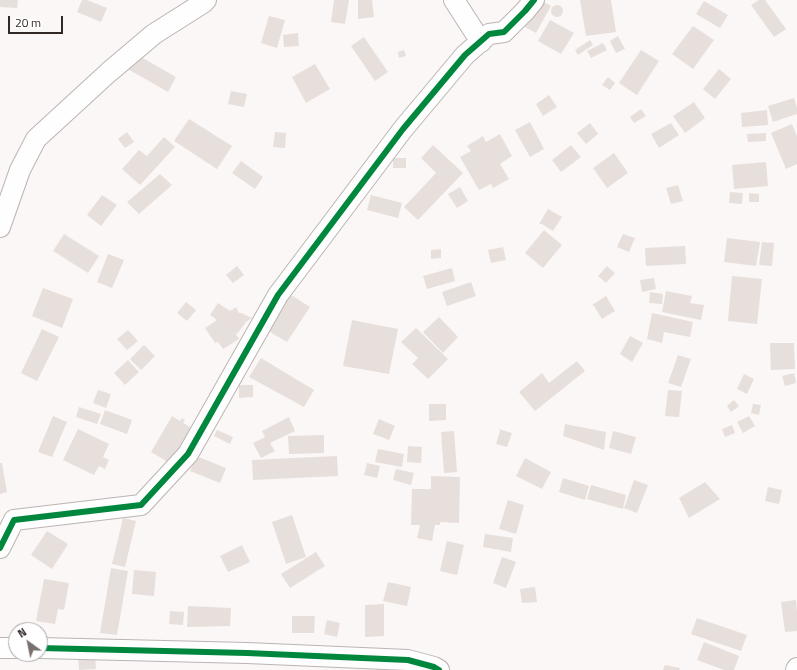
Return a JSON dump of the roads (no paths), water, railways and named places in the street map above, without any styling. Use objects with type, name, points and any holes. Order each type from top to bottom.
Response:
[{"type":"street","points":[[0,227],[20,170],[36,139],[109,72],[154,34],[206,0]]},
{"type":"street","points":[[454,0],[481,42]]},
{"type":"street","points":[[0,548],[7,519],[141,505],[188,454],[278,295],[403,129],[465,55],[489,34],[504,32],[534,0]]},
{"type":"street","points":[[48,648],[246,653],[408,660],[438,670]]}]
